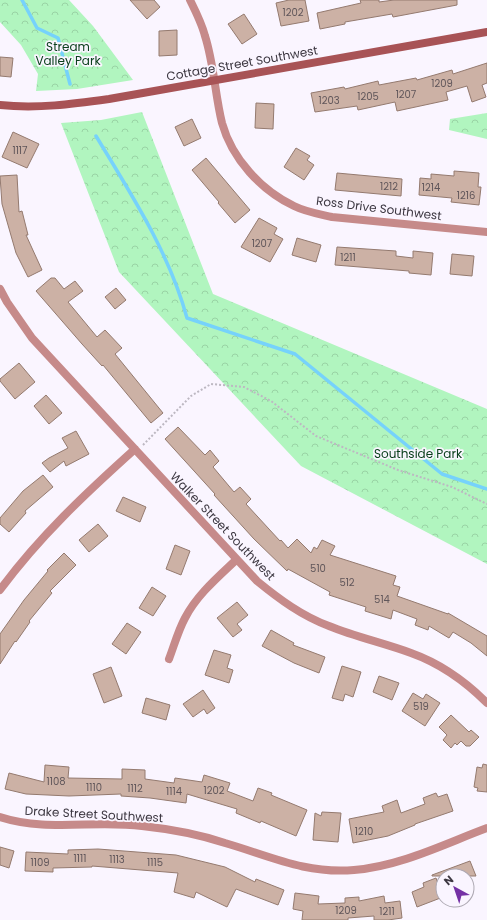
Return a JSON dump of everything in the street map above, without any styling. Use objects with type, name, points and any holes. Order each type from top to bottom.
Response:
[{"type":"street","name":"Ross Drive Southwest","points":[[190,0],[199,18],[206,38],[222,123],[227,138],[236,155],[261,185],[295,207],[332,217],[487,232]]},
{"type":"street","name":"Cottage Street Southwest","points":[[0,105],[40,106],[74,104],[487,32]]},
{"type":"street","name":"Walker Street Southwest","points":[[0,289],[7,302],[32,338],[236,560],[279,600],[302,614],[334,628],[412,653],[436,664],[458,678],[487,703]]},
{"type":"street","points":[[0,590],[39,541],[64,514],[136,450]]},
{"type":"street","points":[[169,659],[184,619],[194,603],[236,560]]},
{"type":"street","name":"Drake Street Southwest","points":[[0,817],[22,823],[41,825],[106,824],[172,830],[225,843],[280,861],[305,867],[331,870],[354,870],[380,866],[403,860],[487,828]]},
{"type":"path","points":[[136,450],[191,396],[204,388],[211,384],[244,387],[271,401],[316,436],[398,470],[452,487],[487,504]]},
{"type":"green space","name":"Stream Valley Park","points":[[0,0],[69,0],[93,26],[133,80],[77,89],[36,91],[38,74],[21,45],[0,22]]},
{"type":"green space","name":"Southside Park","points":[[142,112],[213,294],[487,409],[487,564],[301,466],[119,272],[61,123],[101,120]]},
{"type":"green space","points":[[487,113],[487,139],[449,130],[450,119]]},
{"type":"building","points":[[130,0],[154,0],[160,7],[147,19]]},
{"type":"building","points":[[289,0],[305,0],[309,21],[281,26],[276,3]]},
{"type":"building","points":[[360,0],[379,0],[379,2],[394,0],[457,0],[457,5],[393,17],[392,14],[345,22],[345,24],[320,29],[317,13],[361,3]]},
{"type":"building","points":[[244,14],[257,34],[242,44],[228,24]]},
{"type":"building","points":[[177,30],[177,55],[159,56],[159,31]]},
{"type":"building","points":[[0,57],[13,58],[11,77],[0,76]]},
{"type":"building","points":[[487,63],[487,83],[482,85],[486,97],[472,102],[467,86],[446,92],[448,100],[397,111],[395,102],[358,110],[357,106],[315,112],[311,93],[344,87],[345,89],[378,81],[379,85],[416,78],[417,80],[452,70],[453,74]]},
{"type":"building","points":[[256,103],[274,104],[273,129],[255,128]]},
{"type":"building","points":[[192,119],[201,138],[184,146],[175,127]]},
{"type":"building","points":[[13,132],[39,144],[27,168],[2,157]]},
{"type":"building","points":[[296,148],[310,156],[307,160],[314,165],[304,180],[284,167]]},
{"type":"building","points":[[206,158],[250,210],[235,223],[192,170]]},
{"type":"building","points":[[454,171],[479,173],[478,187],[481,187],[479,205],[451,202],[452,198],[419,195],[420,178],[431,179],[431,174],[454,176]]},
{"type":"building","points":[[337,173],[402,179],[401,196],[335,190]]},
{"type":"building","points":[[17,175],[19,212],[22,211],[28,235],[26,235],[42,270],[28,277],[16,253],[2,204],[0,176]]},
{"type":"building","points":[[259,218],[277,228],[274,234],[283,239],[270,262],[241,247]]},
{"type":"building","points":[[297,238],[321,245],[316,262],[292,255]]},
{"type":"building","points":[[337,247],[396,251],[396,256],[413,258],[413,251],[433,253],[431,275],[409,273],[409,271],[335,265]]},
{"type":"building","points":[[452,254],[474,256],[472,276],[450,274]]},
{"type":"building","points":[[51,278],[55,278],[64,289],[75,281],[83,291],[68,302],[97,337],[105,330],[122,348],[115,354],[163,413],[151,423],[103,365],[102,366],[82,344],[36,291]]},
{"type":"building","points":[[116,288],[126,300],[115,309],[105,297]]},
{"type":"building","points":[[19,363],[35,382],[15,399],[0,379]]},
{"type":"building","points":[[46,395],[62,413],[49,424],[34,406]]},
{"type":"building","points":[[178,427],[205,455],[210,450],[219,461],[213,467],[234,492],[240,487],[251,499],[246,504],[288,548],[297,539],[311,553],[314,547],[317,549],[322,540],[335,546],[330,555],[396,576],[393,585],[400,587],[397,596],[448,613],[487,636],[487,656],[471,643],[453,632],[449,638],[429,626],[428,630],[415,625],[417,619],[393,610],[391,619],[365,611],[366,607],[329,595],[330,592],[288,569],[287,571],[254,539],[165,439]]},
{"type":"building","points":[[76,431],[89,454],[66,466],[64,461],[50,472],[42,463],[68,448],[62,438]]},
{"type":"building","points":[[43,475],[53,487],[25,511],[26,513],[9,532],[0,524],[0,518],[23,491]]},
{"type":"building","points":[[123,497],[146,507],[140,522],[116,511]]},
{"type":"building","points":[[98,524],[108,536],[89,552],[79,540]]},
{"type":"building","points":[[175,545],[190,551],[181,575],[166,569]]},
{"type":"building","points":[[64,553],[76,565],[50,591],[52,593],[29,621],[30,622],[0,664],[0,634],[24,600],[48,571],[47,570]]},
{"type":"building","points":[[152,587],[166,596],[153,616],[139,608]]},
{"type":"building","points":[[237,602],[248,615],[237,624],[242,630],[233,637],[217,618]]},
{"type":"building","points":[[127,623],[141,632],[126,654],[112,644]]},
{"type":"building","points":[[271,630],[294,643],[293,645],[325,657],[319,673],[294,663],[262,646]]},
{"type":"building","points":[[214,650],[231,655],[227,668],[233,670],[229,683],[205,675]]},
{"type":"building","points":[[342,666],[361,672],[353,697],[345,694],[343,701],[332,698]]},
{"type":"building","points":[[111,667],[122,696],[104,703],[93,674]]},
{"type":"building","points":[[379,676],[399,683],[392,700],[373,692]]},
{"type":"building","points":[[203,690],[215,708],[207,714],[204,709],[193,717],[183,704]]},
{"type":"building","points":[[413,693],[423,699],[426,694],[440,703],[425,726],[402,711]]},
{"type":"building","points":[[146,698],[170,705],[166,720],[142,713]]},
{"type":"building","points":[[451,715],[469,732],[471,730],[479,737],[470,746],[466,746],[461,741],[457,745],[455,743],[451,748],[443,740],[447,735],[439,727]]},
{"type":"building","points":[[483,764],[487,765],[487,792],[477,791],[478,788],[474,787],[477,767],[482,768]]},
{"type":"building","points":[[45,765],[69,767],[68,778],[122,779],[122,769],[145,770],[145,779],[174,783],[175,778],[202,782],[204,775],[230,783],[227,791],[253,801],[258,788],[307,810],[296,836],[261,821],[260,823],[236,813],[237,809],[187,794],[186,803],[121,796],[121,794],[69,796],[26,794],[5,789],[9,773],[44,782]]},
{"type":"building","points":[[436,793],[438,797],[447,794],[453,811],[415,824],[388,836],[353,843],[349,819],[384,812],[382,806],[397,800],[401,813],[425,804],[423,798]]},
{"type":"building","points":[[322,812],[341,813],[338,842],[313,840],[315,813],[321,816]]},
{"type":"building","points":[[0,847],[14,851],[9,868],[0,865]]},
{"type":"building","points":[[98,849],[176,855],[225,867],[255,882],[256,879],[284,890],[278,905],[236,889],[227,907],[196,892],[194,898],[174,892],[178,873],[92,866],[53,868],[53,872],[25,871],[26,852],[68,854],[68,850]]},
{"type":"building","points":[[470,861],[473,868],[451,868]]},
{"type":"building","points":[[435,878],[435,900],[417,907],[412,892],[424,887],[423,883]]},
{"type":"building","points":[[295,893],[319,896],[318,904],[345,903],[345,898],[359,897],[359,901],[384,896],[385,903],[400,901],[402,918],[374,920],[374,916],[348,918],[348,920],[302,920],[303,911],[293,909]]},
{"type":"waterway","points":[[22,0],[37,28],[58,38],[70,84]]},
{"type":"waterway","points":[[96,136],[160,247],[187,318],[295,354],[442,474],[487,489]]}]
